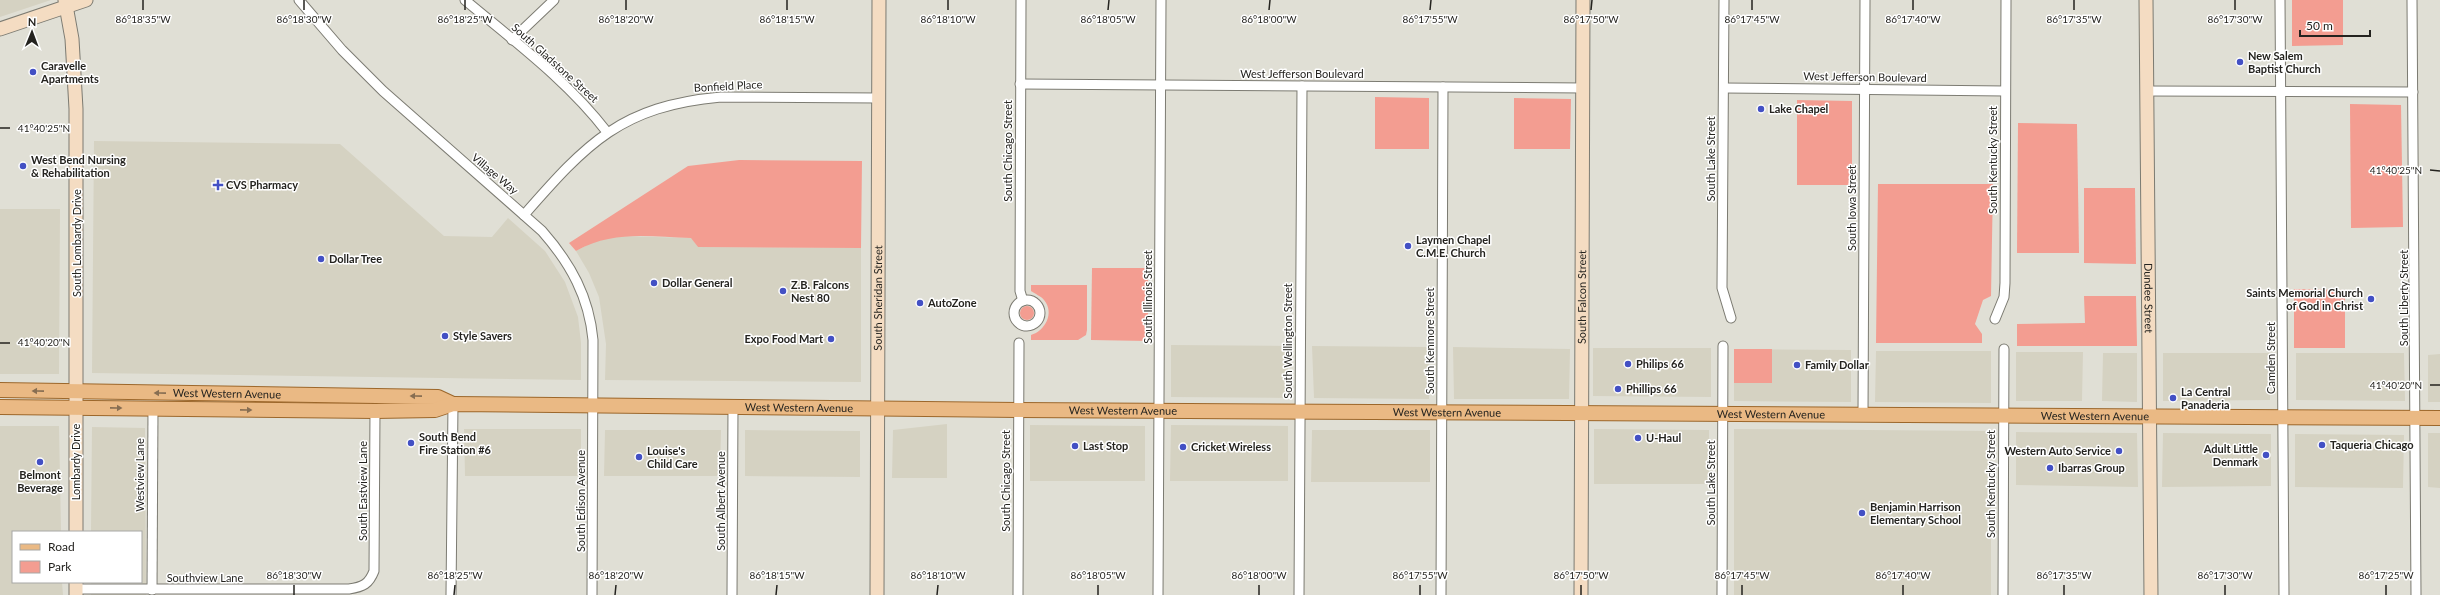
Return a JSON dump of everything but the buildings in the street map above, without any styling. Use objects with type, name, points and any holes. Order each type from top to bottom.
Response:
[{"type":"main road","name":"West Western Avenue","points":[[0,390],[438,397],[453,404]]},
{"type":"main road","name":"West Western Avenue","points":[[0,406],[375,411],[435,410],[453,404],[734,408],[1582,414],[2440,418]]},
{"type":"street","points":[[0,29],[66,4],[86,0]]},
{"type":"street","name":"Village Way","points":[[300,0],[342,50],[383,92],[524,215],[559,250],[571,267],[586,300],[593,340],[593,406]]},
{"type":"street","name":"South Gladstone Street","points":[[465,0],[582,101],[607,132]]},
{"type":"street","points":[[512,40],[554,0]]},
{"type":"street","name":"South Sheridan Street","points":[[877,595],[879,0]]},
{"type":"street","name":"South Chicago Street","points":[[1021,0],[1020,291],[1023,301]]},
{"type":"street","name":"South Illinois Street","points":[[1158,595],[1161,0]]},
{"type":"street","name":"South Falcon Street","points":[[1581,595],[1583,0]]},
{"type":"street","name":"South Lake Street","points":[[1724,0],[1722,288],[1731,318]]},
{"type":"street","name":"South Iowa Street","points":[[1863,415],[1865,0]]},
{"type":"street","name":"South Kentucky Street","points":[[1995,319],[2004,297],[2005,283],[2006,0]]},
{"type":"street","name":"Dundee Street","points":[[2146,0],[2151,595]]},
{"type":"street","name":"Camden Street","points":[[2280,0],[2284,595]]},
{"type":"street","name":"South Liberty Street","points":[[2412,0],[2414,92],[2416,595]]},
{"type":"street","name":"South Lombardy Drive","points":[[66,4],[75,76],[76,109],[77,392]]},
{"type":"street","name":"West Jefferson Boulevard","points":[[1020,84],[1583,88]]},
{"type":"street","name":"South Wellington Street","points":[[1299,595],[1302,86]]},
{"type":"street","name":"South Kenmore Street","points":[[1440,595],[1443,87]]},
{"type":"street","name":"West Jefferson Boulevard","points":[[1724,88],[2005,91]]},
{"type":"street","points":[[2147,91],[2414,92]]},
{"type":"street","name":"Bonfield Place","points":[[524,215],[576,157],[607,132],[645,113],[696,99],[748,96],[879,98]]},
{"type":"street","name":"South Chicago Street","points":[[1018,595],[1019,343]]},
{"type":"street","name":"South Lake Street","points":[[1722,595],[1723,346]]},
{"type":"street","name":"South Kentucky Street","points":[[2003,595],[2004,349]]},
{"type":"street","name":"Lombardy Drive","points":[[76,531],[77,392]]},
{"type":"street","points":[[451,595],[453,404]]},
{"type":"street","name":"South Edison Avenue","points":[[592,595],[593,406]]},
{"type":"street","name":"South Albert Avenue","points":[[732,595],[734,408]]},
{"type":"street","name":"Westview Lane","points":[[152,590],[153,409]]},
{"type":"street","name":"South Eastview Lane","points":[[374,571],[375,411]]},
{"type":"street","name":"Southview Lane","points":[[76,589],[349,589],[364,586],[370,581],[374,571]]},
{"type":"shaded area","points":[[0,0],[51,0],[0,17]]},
{"type":"shaded area","points":[[94,141],[340,144],[444,236],[492,237],[508,218],[545,251],[565,282],[578,317],[581,343],[581,380],[92,373]]},
{"type":"shaded area","points":[[0,209],[60,209],[59,374],[0,374]]},
{"type":"shaded area","points":[[616,236],[692,238],[698,247],[861,248],[861,382],[605,380],[606,344],[599,297],[589,273],[576,251],[593,242]]},
{"type":"shaded area","points":[[1171,345],[1288,346],[1288,398],[1171,397]]},
{"type":"shaded area","points":[[1312,346],[1429,347],[1429,399],[1314,398]]},
{"type":"shaded area","points":[[1453,347],[1570,349],[1569,399],[1454,399]]},
{"type":"shaded area","points":[[1593,348],[1711,348],[1711,397],[1593,396]]},
{"type":"shaded area","points":[[1734,349],[1851,350],[1851,402],[1734,401]]},
{"type":"shaded area","points":[[1876,351],[1991,351],[1991,403],[1875,402]]},
{"type":"shaded area","points":[[2016,352],[2083,352],[2082,401],[2016,401]]},
{"type":"shaded area","points":[[2103,353],[2137,353],[2137,402],[2102,401]]},
{"type":"shaded area","points":[[2163,353],[2270,353],[2270,400],[2163,401]]},
{"type":"shaded area","points":[[2296,353],[2404,353],[2405,401],[2296,400]]},
{"type":"shaded area","points":[[2440,354],[2440,402],[2428,402],[2428,355]]},
{"type":"shaded area","points":[[947,424],[947,478],[892,478],[893,430]]},
{"type":"shaded area","points":[[1030,425],[1145,426],[1145,481],[1030,481]]},
{"type":"shaded area","points":[[1171,425],[1288,426],[1288,481],[1170,481]]},
{"type":"shaded area","points":[[0,426],[59,426],[61,531],[12,531],[12,583],[62,583],[63,595],[0,595]]},
{"type":"shaded area","points":[[92,427],[145,428],[146,595],[91,595],[91,583],[142,583],[142,531],[91,531]]},
{"type":"shaded area","points":[[464,429],[581,429],[581,476],[465,476]]},
{"type":"shaded area","points":[[1594,429],[1709,430],[1709,484],[1594,484]]},
{"type":"shaded area","name":"Benjamin Harrison Elementary School","points":[[1734,429],[1991,431],[1991,595],[1734,595]]},
{"type":"shaded area","points":[[605,430],[721,430],[720,476],[604,476]]},
{"type":"shaded area","points":[[745,430],[860,431],[860,477],[745,476]]},
{"type":"shaded area","points":[[1312,430],[1430,430],[1430,482],[1311,482]]},
{"type":"shaded area","points":[[2016,432],[2137,433],[2138,487],[2016,485]]},
{"type":"shaded area","points":[[2163,433],[2271,434],[2271,486],[2162,487]]},
{"type":"shaded area","points":[[2428,433],[2440,433],[2440,488],[2428,487]]},
{"type":"shaded area","points":[[2295,434],[2404,435],[2403,488],[2295,487]]},
{"type":"green space","points":[[2292,0],[2343,0],[2343,45],[2292,46]]},
{"type":"green space","points":[[1375,97],[1429,98],[1429,149],[1375,149]]},
{"type":"green space","points":[[1514,98],[1571,99],[1570,149],[1514,149]]},
{"type":"green space","points":[[1797,100],[1852,101],[1852,185],[1797,185]]},
{"type":"green space","points":[[2350,104],[2401,105],[2403,227],[2351,228]]},
{"type":"green space","points":[[2018,123],[2077,124],[2079,253],[2017,253]]},
{"type":"green space","points":[[739,160],[862,161],[861,248],[698,247],[691,238],[646,236],[618,237],[604,240],[590,244],[576,251],[569,243],[688,166]]},
{"type":"green space","points":[[1878,184],[1993,184],[1991,296],[1983,300],[1975,324],[1982,334],[1982,343],[1876,343]]},
{"type":"green space","points":[[2084,188],[2135,188],[2136,264],[2084,263]]},
{"type":"green space","points":[[1092,268],[1148,268],[1148,341],[1091,340]]},
{"type":"green space","points":[[1031,285],[1087,285],[1086,335],[1078,340],[1031,340],[1031,335],[1040,330],[1047,321],[1049,310],[1043,299],[1031,291]]},
{"type":"green space","points":[[2294,289],[2345,290],[2345,348],[2294,348]]},
{"type":"green space","points":[[2084,296],[2136,296],[2137,346],[2017,346],[2017,324],[2085,323]]},
{"type":"green space","points":[[1027,306],[1032,308],[1034,313],[1032,318],[1027,320],[1022,318],[1020,313],[1022,308]]},
{"type":"green space","points":[[1734,349],[1772,349],[1772,383],[1734,383]]},
{"type":"place","name":"New Salem Baptist Church","points":[[2240,62]]},
{"type":"place","name":"Caravelle Apartments","points":[[33,72]]},
{"type":"place","name":"Lake Chapel","points":[[1761,109]]},
{"type":"place","name":"West Bend Nursing & Rehabilitation","points":[[23,166]]},
{"type":"place","name":"CVS Pharmacy","points":[[218,185]]},
{"type":"place","name":"Laymen Chapel C.M.E. Church","points":[[1408,246]]},
{"type":"place","name":"Dollar Tree","points":[[321,259]]},
{"type":"place","name":"Dollar General","points":[[654,283]]},
{"type":"place","name":"Z.B. Falcons Nest 80","points":[[783,291]]},
{"type":"place","name":"Saints Memorial Church of God in Christ","points":[[2371,299]]},
{"type":"place","name":"AutoZone","points":[[920,303]]},
{"type":"place","name":"Style Savers","points":[[445,336]]},
{"type":"place","name":"Expo Food Mart","points":[[831,339]]},
{"type":"place","name":"Philips 66","points":[[1628,364]]},
{"type":"place","name":"Family Dollar","points":[[1797,365]]},
{"type":"place","name":"Phillips 66","points":[[1618,389]]},
{"type":"place","name":"La Central Panaderia","points":[[2173,398]]},
{"type":"place","name":"U-Haul","points":[[1638,438]]},
{"type":"place","name":"South Bend Fire Station #6","points":[[411,443]]},
{"type":"place","name":"Taqueria Chicago","points":[[2322,445]]},
{"type":"place","name":"Last Stop","points":[[1075,446]]},
{"type":"place","name":"Cricket Wireless","points":[[1183,447]]},
{"type":"place","name":"Western Auto Service","points":[[2119,451]]},
{"type":"place","name":"Adult Little Denmark","points":[[2266,455]]},
{"type":"place","name":"Louise's Child Care","points":[[639,457]]},
{"type":"place","name":"Belmont Beverage","points":[[40,462]]},
{"type":"place","name":"Ibarras Group","points":[[2050,468]]},
{"type":"place","name":"Benjamin Harrison Elementary School","points":[[1862,513]]}]
